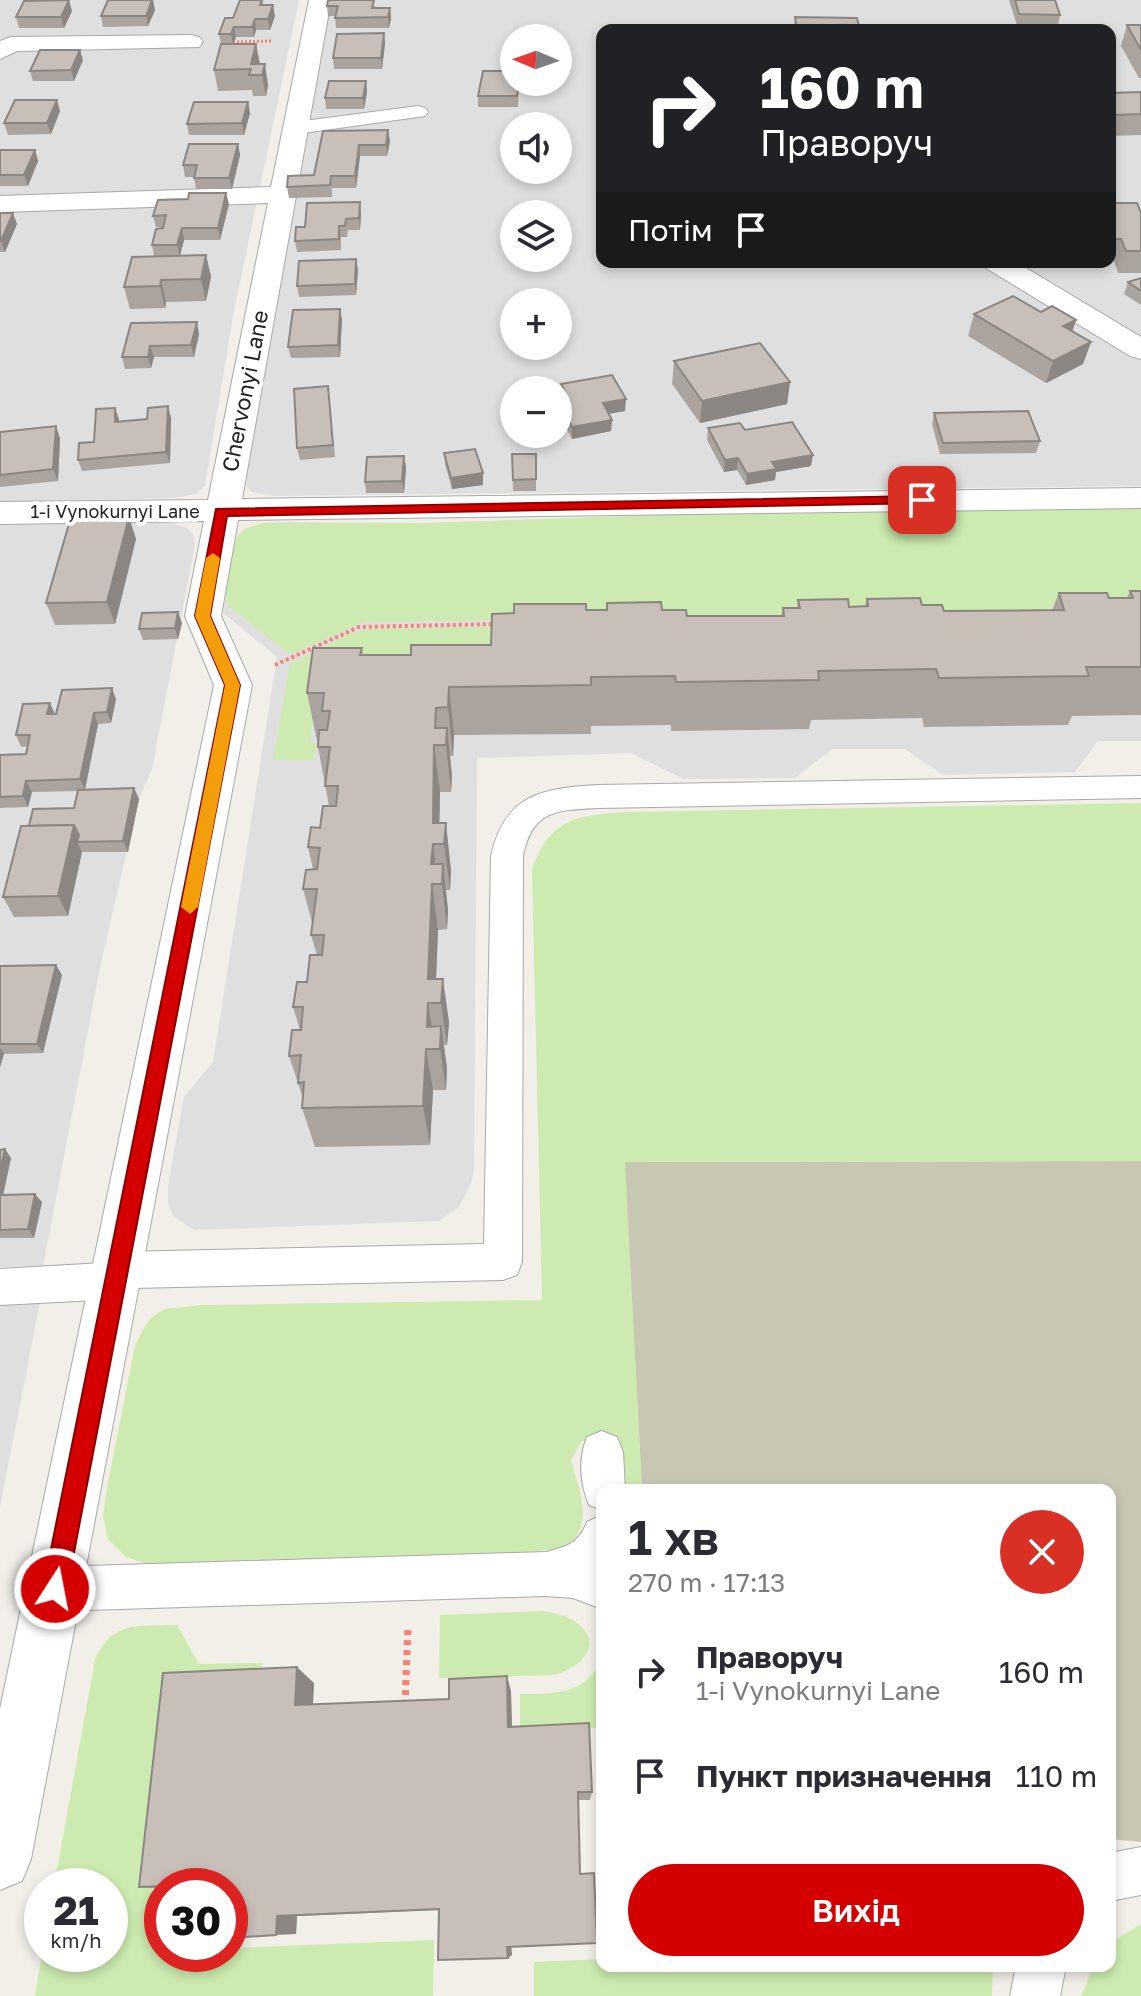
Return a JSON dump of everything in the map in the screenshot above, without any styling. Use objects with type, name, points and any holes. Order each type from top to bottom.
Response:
[{"type":"street","name":"Chervonyi Lane","points":[[233,685],[203,616],[320,0]]},
{"type":"street","points":[[0,52],[11,44],[191,42]]},
{"type":"street","points":[[0,204],[281,195]]},
{"type":"street","points":[[1006,268],[1141,350]]},
{"type":"street","name":"1-i Vynokurnyi Lane","points":[[0,513],[1141,498]]},
{"type":"street","points":[[0,1859],[8,1781],[55,1589],[233,685]]},
{"type":"lane","points":[[296,128],[418,112]]},
{"type":"lane","points":[[0,1287],[118,1275],[503,1262],[507,856],[511,834],[521,818],[537,807],[562,800],[690,794],[1141,787]]},
{"type":"lane","points":[[545,1574],[574,1569],[589,1560],[596,1548]]},
{"type":"lane","points":[[55,1589],[545,1574],[573,1576],[596,1585]]},
{"type":"lane","points":[[1116,1876],[1141,1871]]},
{"type":"lane","points":[[1035,1996],[1040,1972]]},
{"type":"path","points":[[191,42],[312,41]]},
{"type":"path","points":[[233,685],[359,627],[500,624]]},
{"type":"path","points":[[404,1714],[411,1578]]},
{"type":"shaded area","points":[[0,0],[299,0],[233,316],[205,486],[196,494],[175,498],[0,502]]},
{"type":"shaded area","points":[[323,0],[1141,0],[1141,486],[274,496],[252,492],[247,487],[246,476]]},
{"type":"shaded area","points":[[1141,506],[1141,741],[1098,741],[1075,772],[943,775],[905,749],[832,749],[795,778],[684,779],[631,753],[477,758],[474,1169],[471,1184],[458,1208],[439,1221],[194,1230],[173,1216],[168,1203],[168,1185],[184,1097],[213,1062],[277,657],[223,613],[234,544],[240,533],[264,523],[285,522],[427,523],[724,513]]},
{"type":"shaded area","points":[[167,521],[187,528],[193,534],[195,545],[152,769],[139,799],[101,963],[43,1266],[0,1267],[0,523]]},
{"type":"shaded area","points":[[1141,1161],[1141,1842],[1116,1840],[1116,1484],[642,1484],[624,1162]]},
{"type":"shaded area","points":[[40,1302],[0,1507],[0,1304]]},
{"type":"green space","points":[[1141,506],[1141,610],[364,622],[288,653],[228,606],[226,599],[228,569],[236,539],[245,529],[264,523],[427,523],[724,513]]},
{"type":"green space","points":[[585,625],[487,690],[318,692],[310,743],[316,743],[314,760],[273,760],[290,664],[349,634],[366,629]]},
{"type":"green space","points":[[1141,803],[1141,1161],[625,1162],[642,1484],[622,1484],[619,1440],[582,1441],[571,1460],[581,1495],[583,1516],[581,1527],[568,1548],[509,1554],[153,1566],[126,1557],[108,1539],[103,1516],[107,1487],[135,1346],[151,1318],[164,1309],[203,1305],[542,1300],[532,870],[547,840],[567,823],[593,815]]},
{"type":"green space","points":[[543,1611],[574,1621],[584,1629],[589,1639],[583,1659],[571,1668],[554,1675],[439,1678],[440,1615]]},
{"type":"green space","points":[[177,1625],[199,1664],[262,1663],[260,1680],[177,1685],[155,1868],[144,1868],[144,1972],[248,1972],[248,1947],[434,1940],[433,1996],[35,1996],[39,1972],[128,1972],[128,1868],[57,1868],[95,1660],[102,1647],[119,1631],[139,1626]]},
{"type":"green space","points":[[596,1670],[596,1728],[520,1730],[520,1694],[568,1690],[588,1679]]},
{"type":"green space","points":[[1141,1924],[1141,1996],[1081,1996],[1091,1972],[1116,1972],[1116,1939]]},
{"type":"green space","points":[[596,1959],[596,1972],[993,1972],[992,1996],[534,1996],[534,1962]]},
{"type":"building","points":[[69,0],[61,17],[16,17],[24,1]]},
{"type":"building","points":[[108,0],[152,0],[146,16],[101,16]]},
{"type":"building","points":[[240,0],[262,0],[260,5],[273,5],[268,19],[255,19],[252,27],[234,27],[231,34],[219,34],[225,18],[233,18]]},
{"type":"building","points":[[328,0],[374,0],[372,8],[390,8],[388,17],[335,18],[338,6],[327,6]]},
{"type":"building","points":[[1015,0],[1055,0],[1060,15],[1019,14]]},
{"type":"building","points":[[795,17],[857,18],[858,24],[796,24]]},
{"type":"building","points":[[1127,25],[1141,25],[1141,50]]},
{"type":"building","points":[[384,33],[381,58],[333,58],[337,34]]},
{"type":"building","points":[[221,44],[256,44],[251,64],[265,64],[262,75],[249,75],[251,69],[214,70]]},
{"type":"building","points":[[40,50],[80,50],[71,70],[30,71]]},
{"type":"building","points":[[483,71],[500,71],[500,96],[478,96]]},
{"type":"building","points":[[329,81],[366,81],[363,98],[325,98]]},
{"type":"building","points":[[1141,92],[1141,114],[1116,115],[1116,93]]},
{"type":"building","points":[[15,100],[57,100],[47,123],[4,123]]},
{"type":"building","points":[[194,102],[248,102],[242,123],[187,124]]},
{"type":"building","points":[[388,130],[386,145],[359,145],[355,176],[331,176],[330,185],[287,187],[288,176],[314,175],[323,131]]},
{"type":"building","points":[[189,144],[238,144],[229,178],[194,178],[197,165],[183,165]]},
{"type":"building","points":[[0,150],[35,150],[24,175],[0,175]]},
{"type":"building","points":[[189,193],[226,193],[218,228],[182,228],[177,245],[152,245],[156,229],[163,228],[166,215],[153,216],[158,200],[188,199]]},
{"type":"building","points":[[360,202],[359,218],[346,219],[345,226],[339,226],[339,239],[295,241],[296,227],[305,227],[307,203]]},
{"type":"building","points":[[1116,203],[1137,203],[1141,213],[1141,251],[1126,251],[1121,239],[1116,239]]},
{"type":"building","points":[[0,213],[13,213],[1,241],[0,241]]},
{"type":"building","points":[[206,255],[201,279],[161,280],[160,286],[124,287],[132,257]]},
{"type":"building","points":[[356,259],[355,284],[297,286],[299,261]]},
{"type":"building","points":[[1141,278],[1141,291],[1128,282]]},
{"type":"building","points":[[1013,296],[1041,312],[1052,306],[1076,320],[1063,326],[1091,342],[1053,361],[974,314]]},
{"type":"building","points":[[340,309],[338,345],[288,347],[293,310]]},
{"type":"building","points":[[197,322],[191,345],[150,346],[148,357],[122,357],[131,323]]},
{"type":"building","points":[[760,343],[790,382],[702,401],[674,361]]},
{"type":"building","points":[[612,375],[626,399],[603,403],[612,420],[572,427],[572,382]]},
{"type":"building","points":[[328,386],[333,445],[297,448],[294,389]]},
{"type":"building","points":[[168,406],[166,452],[78,460],[79,443],[94,442],[96,409],[115,408],[115,422],[147,419],[148,408]]},
{"type":"building","points":[[1028,411],[1040,441],[943,443],[934,413]]},
{"type":"building","points":[[792,422],[813,455],[772,462],[776,469],[747,474],[738,458],[725,460],[708,428],[740,423],[745,430]]},
{"type":"building","points":[[56,426],[53,469],[0,475],[0,432]]},
{"type":"building","points":[[475,449],[483,473],[451,478],[444,453]]},
{"type":"building","points":[[512,454],[536,454],[536,479],[513,480]]},
{"type":"building","points":[[404,456],[402,481],[365,482],[367,457]]},
{"type":"building","points":[[71,517],[129,517],[107,602],[46,603]]},
{"type":"building","points":[[1130,591],[1141,591],[1141,667],[1086,667],[1089,676],[939,678],[936,669],[818,671],[819,680],[676,682],[675,676],[591,677],[591,685],[449,687],[448,707],[436,708],[435,728],[447,728],[446,745],[434,745],[433,823],[446,823],[444,844],[433,844],[431,864],[443,864],[442,884],[432,884],[428,979],[443,979],[441,1003],[428,1003],[427,1027],[441,1026],[440,1049],[426,1049],[423,1106],[302,1108],[304,1082],[298,1083],[301,1055],[289,1056],[292,1030],[301,1030],[303,1007],[293,1007],[297,982],[307,982],[310,955],[322,955],[324,935],[311,935],[317,889],[303,889],[306,870],[317,869],[320,848],[308,847],[311,827],[320,828],[323,806],[336,806],[338,786],[325,786],[330,747],[318,747],[319,730],[327,730],[330,711],[322,711],[324,693],[307,693],[313,648],[362,648],[360,655],[411,655],[411,645],[491,645],[492,614],[514,613],[514,604],[586,604],[586,610],[607,610],[607,603],[661,602],[662,610],[686,610],[687,616],[784,616],[783,608],[800,608],[798,600],[848,599],[849,607],[868,606],[867,599],[920,598],[922,605],[942,605],[944,611],[1064,610],[1059,593],[1107,593],[1109,598],[1133,598]]},
{"type":"building","points":[[178,612],[175,628],[139,629],[142,613]]},
{"type":"building","points":[[112,688],[107,712],[94,713],[80,779],[26,781],[23,796],[0,797],[0,755],[26,754],[30,735],[16,735],[23,704],[50,703],[47,714],[56,714],[62,690]]},
{"type":"building","points":[[134,788],[123,841],[77,842],[79,835],[74,825],[29,826],[33,809],[74,808],[78,790]]},
{"type":"building","points":[[74,825],[58,896],[3,897],[21,826]]},
{"type":"building","points":[[56,965],[37,1044],[0,1044],[0,966]]},
{"type":"building","points":[[5,1149],[0,1170],[0,1150]]},
{"type":"building","points":[[35,1194],[28,1229],[0,1230],[0,1195]]},
{"type":"building","points":[[297,1667],[295,1705],[449,1699],[449,1679],[507,1676],[508,1727],[589,1723],[592,1792],[578,1792],[580,1874],[594,1873],[596,1943],[507,1947],[508,1958],[438,1960],[439,1909],[277,1916],[276,1935],[248,1937],[248,1868],[144,1868],[144,1887],[139,1887],[163,1673]]},
{"type":"slow traffic","points":[[190,907],[233,685],[203,616],[213,558]]},
{"type":"route","points":[[55,1589],[233,685],[203,616],[221,512],[922,500]]}]
